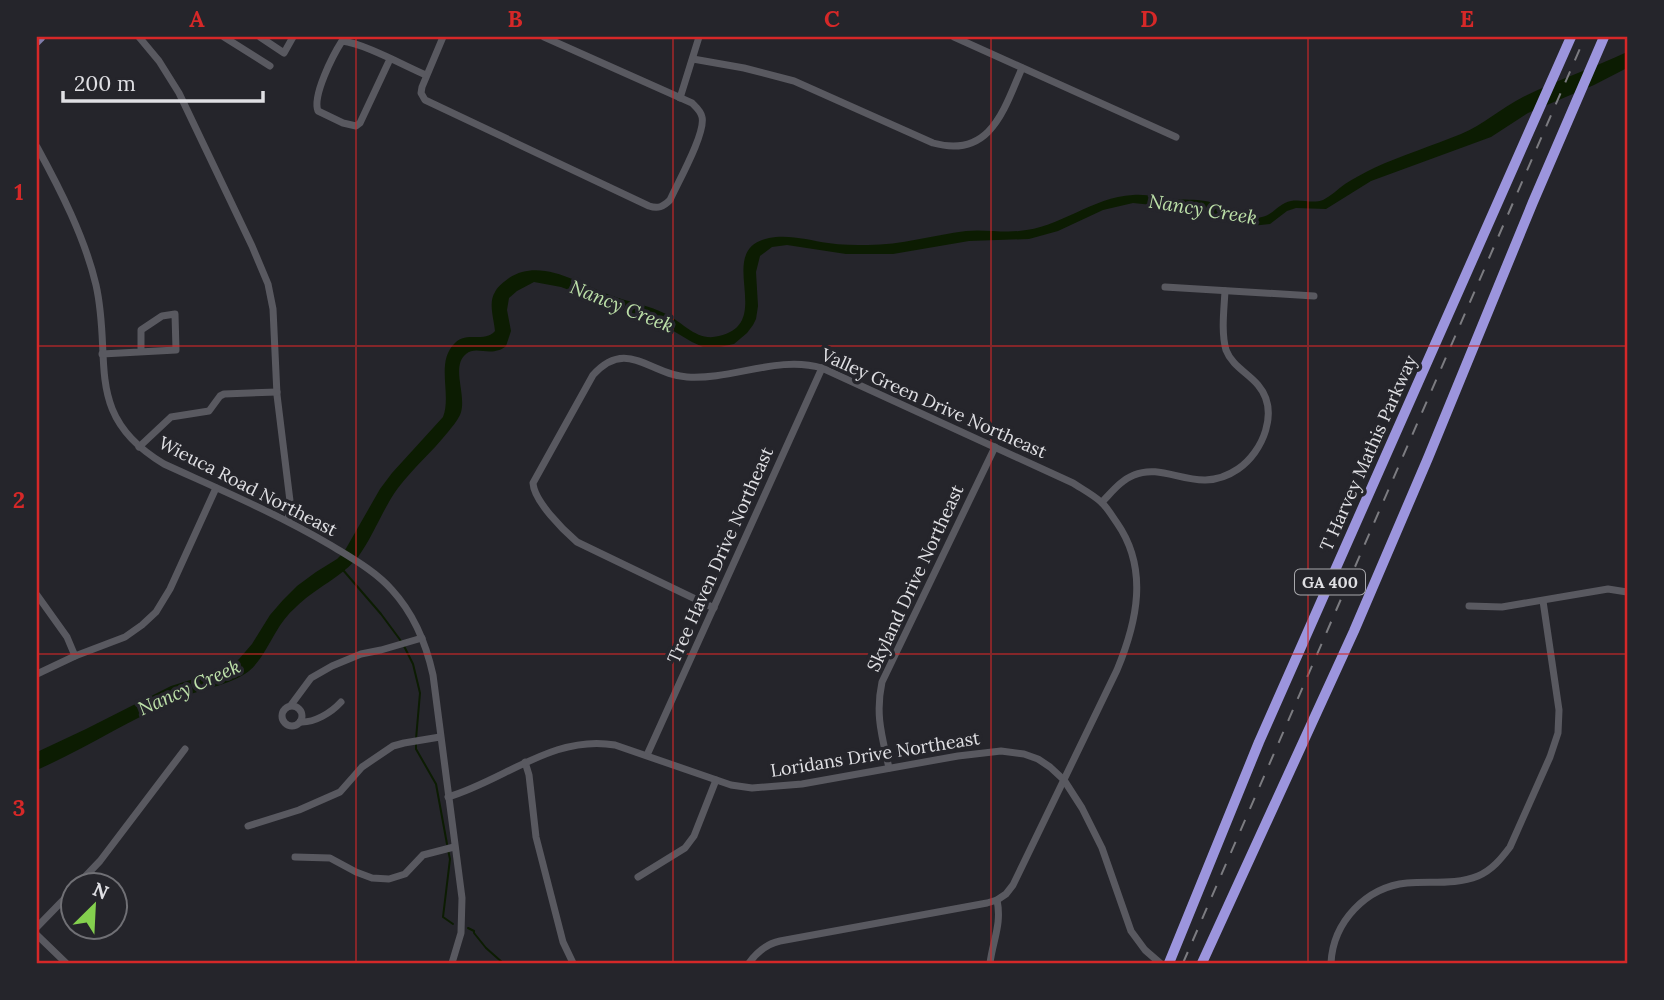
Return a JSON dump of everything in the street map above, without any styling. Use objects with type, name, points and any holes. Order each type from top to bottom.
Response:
[{"type":"highway","name":"T Harvey Mathis Parkway","points":[[1169,963],[1259,742],[1571,37]]},
{"type":"highway","name":"GA 400","points":[[1202,963],[1359,619],[1604,37]]},
{"type":"main road","points":[[37,41],[41,37]]},
{"type":"street","points":[[139,37],[159,61],[179,93],[268,284],[273,309],[277,392],[290,501],[288,521]]},
{"type":"street","points":[[224,37],[270,66]]},
{"type":"street","points":[[260,37],[284,53],[293,37]]},
{"type":"street","points":[[443,37],[422,87],[421,93],[425,100],[654,208],[666,204],[699,138],[702,117],[698,108],[544,37]]},
{"type":"street","points":[[680,98],[699,37]]},
{"type":"street","points":[[954,37],[1176,137]]},
{"type":"street","points":[[390,59],[360,123],[356,126],[318,111],[316,103],[319,90],[342,41],[352,43],[390,59],[426,75]]},
{"type":"street","points":[[693,59],[794,81],[933,143],[950,146],[974,141],[993,128],[1000,119],[1022,68]]},
{"type":"street","name":"Wieuca Road Northeast","points":[[37,147],[59,190],[90,265],[100,308],[104,384],[122,428],[139,447],[164,464],[288,521],[359,563],[391,589],[414,620],[429,656],[432,671],[448,797],[450,848],[462,898],[461,933],[452,963]]},
{"type":"street","points":[[1165,287],[1314,296]]},
{"type":"street","points":[[1102,502],[1123,482],[1142,473],[1158,472],[1195,481],[1228,475],[1245,463],[1261,442],[1268,420],[1267,403],[1260,387],[1234,362],[1226,348],[1225,291]]},
{"type":"street","points":[[102,354],[141,352],[176,350],[175,314],[162,316],[141,330],[141,352]]},
{"type":"street","name":"Valley Green Drive Northeast","points":[[714,608],[577,542],[551,517],[534,490],[533,483],[593,375],[611,360],[634,358],[671,374],[690,377],[720,376],[795,363],[809,364],[1073,483],[1102,502],[1123,531],[1136,567],[1137,598],[1127,647],[1013,885],[997,900]]},
{"type":"street","name":"Tree Haven Drive Northeast","points":[[647,755],[822,368]]},
{"type":"street","points":[[139,447],[171,416],[209,411],[224,394],[277,392]]},
{"type":"street","name":"Skyland Drive Northeast","points":[[890,768],[878,715],[883,682],[995,447]]},
{"type":"street","points":[[37,674],[125,637],[156,612],[170,590],[216,488]]},
{"type":"street","points":[[1469,607],[1502,607],[1608,590],[1627,592]]},
{"type":"street","points":[[37,595],[67,636],[75,656]]},
{"type":"street","points":[[1331,963],[1339,931],[1346,918],[1365,899],[1398,884],[1456,881],[1479,876],[1493,867],[1510,847],[1558,733],[1559,710],[1543,601]]},
{"type":"street","points":[[341,702],[335,710],[308,722],[291,726],[283,720],[283,710],[291,705],[311,678],[331,666],[361,654],[422,638]]},
{"type":"street","points":[[291,705],[298,707],[302,713],[300,722]]},
{"type":"street","points":[[248,826],[299,810],[340,792],[362,767],[393,746],[440,737]]},
{"type":"street","name":"Loridans Drive Northeast","points":[[448,797],[555,751],[596,743],[615,745],[731,785],[752,788],[802,783],[958,756],[1010,751],[1024,754],[1038,759],[1064,780],[1094,830],[1136,939],[1160,963]]},
{"type":"street","points":[[91,870],[185,749]]},
{"type":"street","points":[[525,762],[536,837],[563,942],[573,963]]},
{"type":"street","points":[[638,877],[685,848],[694,836],[716,780]]},
{"type":"street","points":[[295,857],[330,858],[356,872],[389,878],[405,874],[423,855],[450,848]]},
{"type":"street","points":[[749,963],[757,953],[774,942],[997,900],[999,925],[990,963]]},
{"type":"street","points":[[37,927],[60,903]]},
{"type":"street","points":[[37,935],[66,963]]},
{"type":"water","name":"Nancy Creek","points":[[1627,52],[1627,68],[1528,113],[1491,137],[1371,181],[1326,209],[1296,208],[1287,211],[1270,224],[1251,226],[1202,210],[1133,203],[1103,210],[1058,231],[1029,239],[969,241],[893,254],[846,254],[787,245],[772,247],[760,256],[756,272],[758,306],[753,325],[734,344],[720,347],[703,347],[660,323],[561,287],[534,282],[509,298],[507,310],[511,331],[506,346],[495,351],[470,352],[461,360],[460,415],[398,488],[358,557],[290,613],[249,671],[233,680],[184,696],[158,708],[37,770],[37,752],[171,686],[231,665],[252,644],[270,615],[297,586],[344,552],[380,489],[443,417],[446,398],[445,369],[449,351],[459,340],[486,336],[495,331],[493,296],[503,283],[521,272],[534,270],[560,274],[610,295],[659,311],[697,334],[719,336],[735,329],[743,317],[745,257],[753,245],[769,238],[791,237],[833,244],[868,245],[966,231],[1019,231],[1034,229],[1104,201],[1133,195],[1205,201],[1247,217],[1262,217],[1287,202],[1323,200],[1374,168],[1461,134],[1523,97]]},
{"type":"waterway","points":[[343,570],[401,641]]},
{"type":"waterway","points":[[404,646],[413,664],[420,693],[416,739]]},
{"type":"waterway","points":[[416,744],[416,749],[436,784],[447,844]]},
{"type":"waterway","points":[[448,850],[450,859],[443,917],[453,924]]},
{"type":"waterway","points":[[468,928],[474,931],[486,948],[503,963]]},
{"type":"railway","points":[[1183,963],[1585,37]]}]
